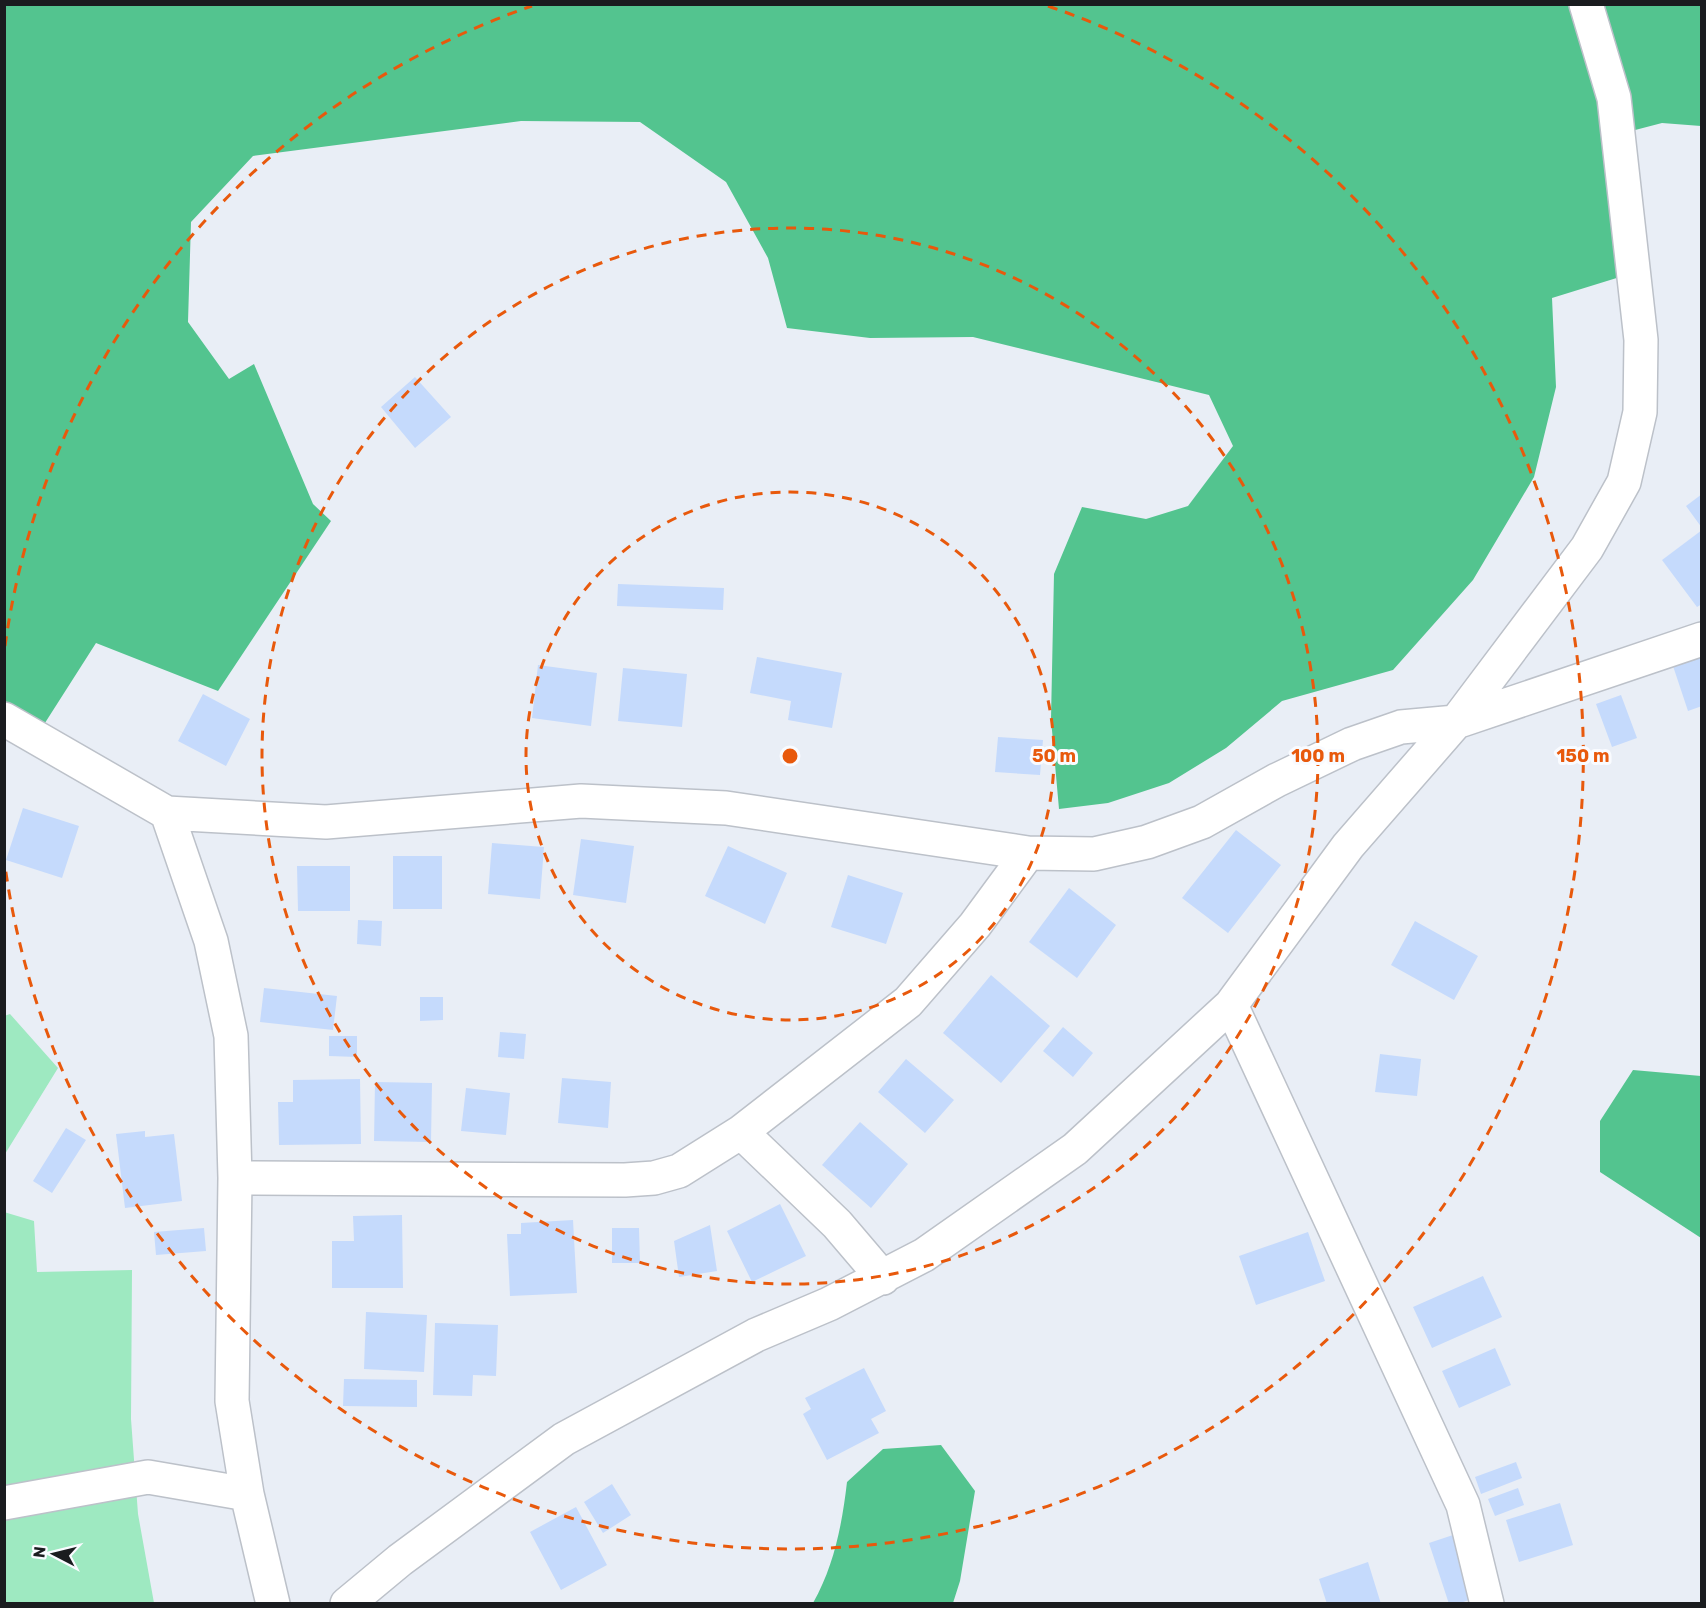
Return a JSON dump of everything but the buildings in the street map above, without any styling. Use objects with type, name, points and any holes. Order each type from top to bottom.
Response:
[{"type":"street","points":[[347,1604],[400,1560],[564,1439],[756,1335],[883,1278],[924,1255],[1075,1149],[1231,1005],[1348,846],[1456,722],[1587,548],[1624,482],[1640,412],[1641,339],[1614,98],[1586,4]]},
{"type":"street","points":[[4,719],[167,813],[326,822],[582,801],[726,808],[1028,853],[1094,854],[1147,842],[1202,822],[1277,780],[1352,744],[1401,727],[1456,722],[1701,639]]},
{"type":"street","points":[[167,813],[211,941],[231,1036],[235,1178],[232,1401],[247,1494],[273,1604]]},
{"type":"street","points":[[235,1178],[625,1180],[654,1178],[679,1171],[741,1132],[908,1002],[975,925],[1028,853]]},
{"type":"street","points":[[1231,1005],[1463,1505],[1487,1604]]},
{"type":"street","points":[[741,1132],[837,1224],[883,1278]]},
{"type":"street","points":[[4,1503],[148,1477],[247,1494]]},
{"type":"green space","points":[[4,5],[1701,5],[1701,126],[1662,123],[1616,135],[1636,272],[1552,298],[1556,387],[1534,477],[1473,580],[1393,670],[1282,701],[1226,748],[1169,783],[1108,803],[1059,809],[1051,719],[1054,574],[1082,507],[1146,519],[1188,506],[1233,446],[1209,395],[973,337],[870,338],[787,328],[768,258],[726,182],[640,122],[521,121],[253,156],[191,222],[188,322],[229,379],[254,364],[313,504],[331,521],[218,691],[96,643],[43,726],[5,701]]},
{"type":"green space","points":[[10,1014],[58,1068],[5,1154],[4,1016]]},
{"type":"green space","points":[[1633,1070],[1701,1076],[1701,1238],[1600,1172],[1600,1121]]},
{"type":"green space","points":[[4,1212],[34,1221],[37,1272],[132,1270],[131,1419],[138,1514],[154,1603],[5,1603]]},
{"type":"green space","points":[[941,1445],[975,1491],[960,1581],[953,1603],[813,1603],[832,1560],[843,1514],[847,1482],[883,1449]]}]
